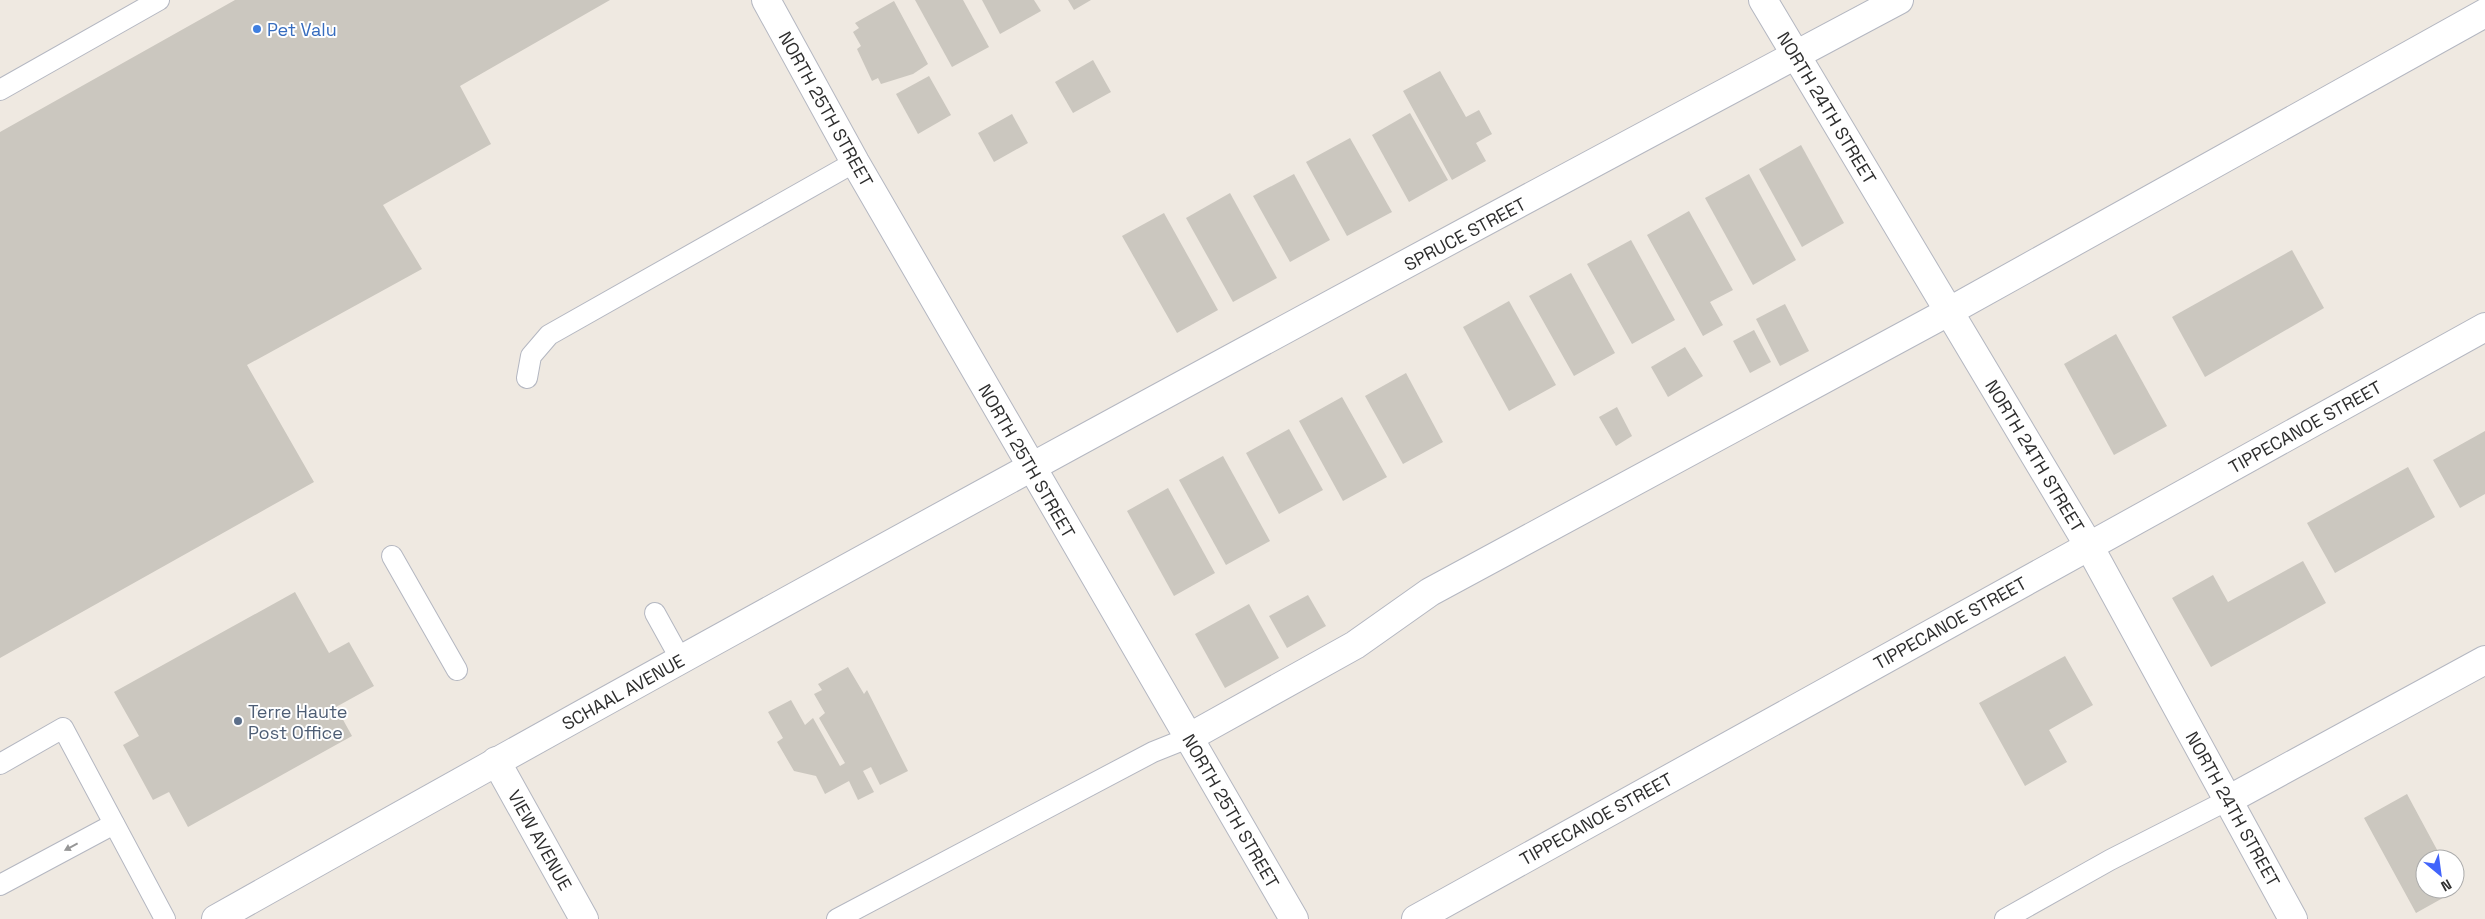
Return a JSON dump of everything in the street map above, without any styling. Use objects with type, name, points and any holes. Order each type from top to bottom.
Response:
[{"type":"street","name":"NORTH 25TH STREET","points":[[766,0],[855,162],[1294,919]]},
{"type":"street","name":"NORTH 24TH STREET","points":[[1763,0],[2089,546],[2293,919]]},
{"type":"street","name":"SPRUCE STREET","points":[[1031,468],[1899,0]]},
{"type":"street","points":[[1188,738],[1355,645],[1430,592],[1948,312],[2485,13]]},
{"type":"street","name":"TIPPECANOE STREET","points":[[1416,919],[2485,326]]},
{"type":"street","name":"SCHAAL AVENUE","points":[[216,919],[496,761],[1031,468]]},
{"type":"street","points":[[2228,800],[2485,660]]},
{"type":"street","name":"VIEW AVENUE","points":[[496,761],[584,919]]},
{"type":"lane","points":[[0,90],[159,0]]},
{"type":"lane","points":[[527,378],[530,356],[549,335],[855,162]]},
{"type":"lane","points":[[392,556],[457,670]]},
{"type":"lane","points":[[654,613],[681,660]]},
{"type":"lane","points":[[0,764],[63,728],[165,919]]},
{"type":"lane","points":[[837,919],[1153,752],[1188,738]]},
{"type":"lane","points":[[2005,919],[2110,860],[2228,800]]},
{"type":"lane","points":[[0,886],[114,824]]},
{"type":"building","points":[[235,0],[610,0],[460,86],[491,144],[383,205],[422,269],[247,365],[314,482],[0,658],[0,132]]},
{"type":"building","points":[[915,0],[963,0],[989,47],[952,67]]},
{"type":"building","points":[[982,0],[1034,0],[1041,11],[1000,34]]},
{"type":"building","points":[[1068,0],[1091,0],[1074,10]]},
{"type":"building","points":[[894,1],[928,64],[913,74],[881,84],[878,78],[872,81],[857,49],[861,46],[853,32],[859,28],[855,23]]},
{"type":"building","points":[[1093,60],[1111,92],[1073,113],[1055,82]]},
{"type":"building","points":[[1440,71],[1466,117],[1479,110],[1492,134],[1476,143],[1486,161],[1452,180],[1403,91]]},
{"type":"building","points":[[929,76],[951,115],[918,134],[896,94]]},
{"type":"building","points":[[1410,113],[1448,180],[1409,202],[1372,135]]},
{"type":"building","points":[[1012,114],[1028,143],[994,162],[978,133]]},
{"type":"building","points":[[1350,138],[1392,212],[1347,236],[1306,162]]},
{"type":"building","points":[[1801,145],[1844,223],[1802,247],[1759,169]]},
{"type":"building","points":[[1294,174],[1330,240],[1290,262],[1253,196]]},
{"type":"building","points":[[1749,174],[1796,260],[1753,285],[1705,198]]},
{"type":"building","points":[[1230,193],[1277,278],[1233,302],[1186,218]]},
{"type":"building","points":[[1689,211],[1733,290],[1710,302],[1723,325],[1703,336],[1647,235]]},
{"type":"building","points":[[1164,213],[1218,310],[1177,333],[1122,236]]},
{"type":"building","points":[[1631,240],[1675,320],[1632,344],[1587,264]]},
{"type":"building","points":[[2292,250],[2324,308],[2205,377],[2172,317]]},
{"type":"building","points":[[1571,273],[1615,353],[1574,376],[1529,296]]},
{"type":"building","points":[[1509,301],[1556,385],[1509,411],[1463,327]]},
{"type":"building","points":[[1785,304],[1809,351],[1780,366],[1756,319]]},
{"type":"building","points":[[1754,330],[1771,362],[1750,373],[1733,341]]},
{"type":"building","points":[[2116,334],[2167,426],[2114,455],[2064,364]]},
{"type":"building","points":[[1685,347],[1703,376],[1668,397],[1651,367]]},
{"type":"building","points":[[1406,373],[1443,442],[1403,464],[1365,396]]},
{"type":"building","points":[[1342,397],[1387,477],[1343,501],[1299,421]]},
{"type":"building","points":[[1617,407],[1632,436],[1616,446],[1599,417]]},
{"type":"building","points":[[1289,429],[1323,490],[1279,514],[1246,453]]},
{"type":"building","points":[[2485,431],[2485,494],[2460,508],[2433,460]]},
{"type":"building","points":[[1223,456],[1270,541],[1226,565],[1179,480]]},
{"type":"building","points":[[2408,467],[2435,517],[2335,573],[2307,523]]},
{"type":"building","points":[[1168,488],[1215,573],[1174,596],[1127,511]]},
{"type":"building","points":[[2303,561],[2326,603],[2211,667],[2172,598],[2213,575],[2228,602]]},
{"type":"building","name":"Terre Haute Post Office","points":[[295,592],[329,653],[349,642],[374,686],[336,707],[352,736],[188,827],[169,792],[153,800],[123,745],[139,736],[114,692]]},
{"type":"building","points":[[1308,595],[1326,626],[1287,648],[1269,616]]},
{"type":"building","points":[[1249,604],[1279,658],[1225,688],[1195,634]]},
{"type":"building","points":[[2065,656],[2093,705],[2049,730],[2067,762],[2025,786],[1979,703]]},
{"type":"building","points":[[848,667],[864,694],[867,690],[908,771],[880,785],[871,767],[863,771],[874,792],[858,800],[849,781],[825,794],[816,776],[794,771],[777,742],[783,738],[768,712],[791,700],[805,725],[813,718],[840,766],[845,763],[819,718],[825,713],[814,694],[822,690],[818,684]]},
{"type":"building","points":[[2407,794],[2437,849],[2415,849],[2415,899],[2441,899],[2416,913],[2364,818]]},
{"type":"place","name":"Pet Valu","points":[[257,29]]},
{"type":"place","name":"Terre Haute Post Office","points":[[238,721]]}]
